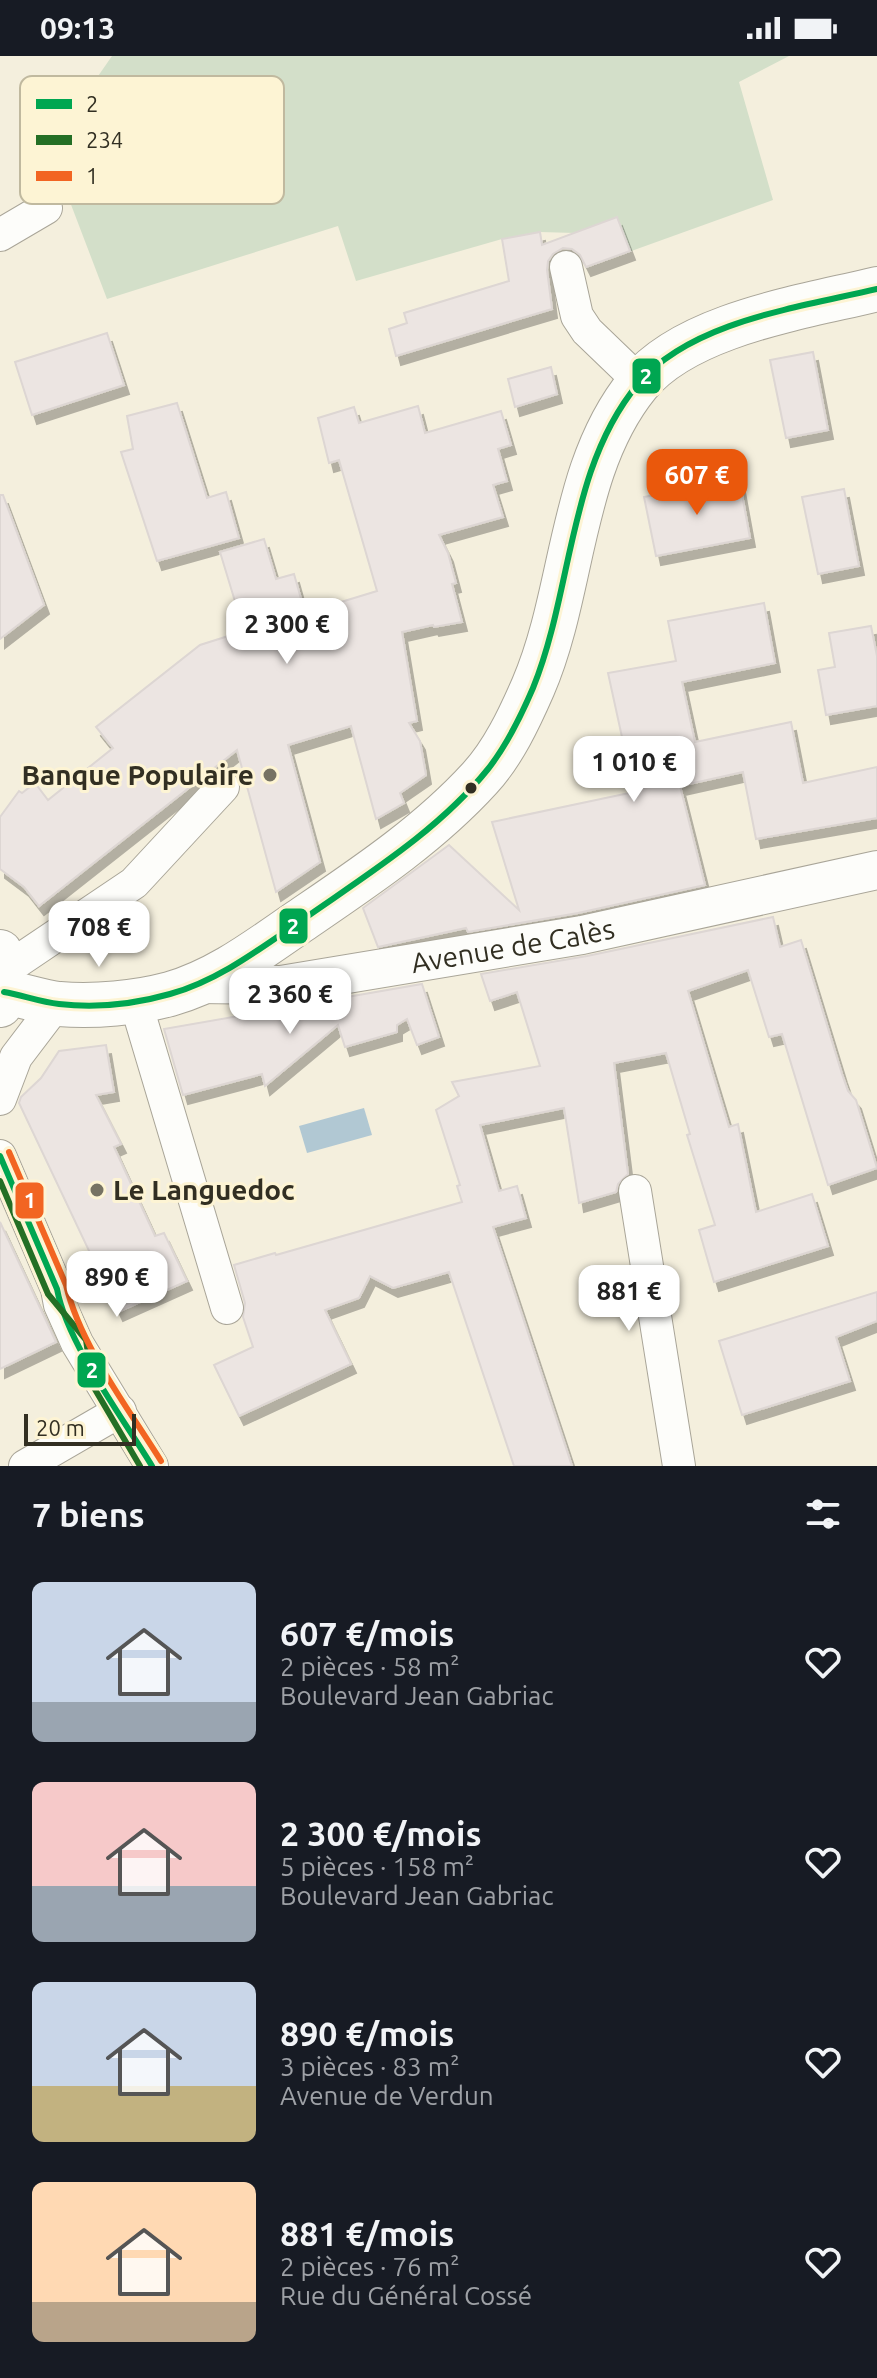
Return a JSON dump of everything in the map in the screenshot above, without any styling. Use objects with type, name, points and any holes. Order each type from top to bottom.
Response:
[{"type":"main road","points":[[198,984],[236,965],[376,869],[436,820],[481,777],[509,737],[534,685],[560,605],[576,530],[598,457],[615,417],[640,382],[672,353],[734,325],[877,289]]},
{"type":"main road","name":"Avenue de Calès","points":[[2,980],[57,1003],[135,1000],[169,994],[198,984]]},
{"type":"street","points":[[0,235],[46,208]]},
{"type":"street","points":[[566,267],[577,316],[587,331],[640,382]]},
{"type":"street","points":[[2,980],[134,883],[223,787]]},
{"type":"street","name":"Avenue de Calès","points":[[198,984],[281,985],[582,935],[877,870]]},
{"type":"street","points":[[135,1000],[227,1308]]},
{"type":"street","points":[[0,1099],[16,1057],[57,1003]]},
{"type":"street","points":[[0,1156],[57,1289],[95,1336],[102,1382],[152,1466]]},
{"type":"street","points":[[635,1191],[679,1466]]},
{"type":"street","points":[[25,1466],[123,1418]]},
{"type":"street","points":[[123,1418],[124,1441],[134,1466]]},
{"type":"green space","points":[[112,56],[789,56],[739,82],[773,200],[587,267],[575,233],[540,232],[502,239],[356,281],[338,226],[107,299],[71,204],[284,204],[284,76],[98,76]]},
{"type":"water","points":[[364,1108],[372,1135],[307,1153],[299,1126]]},
{"type":"building","points":[[617,217],[630,251],[586,267],[580,255],[572,249],[563,248],[548,261],[552,309],[396,356],[389,329],[407,323],[404,313],[509,281],[502,239],[540,232],[542,245]]},
{"type":"building","points":[[107,333],[124,385],[32,415],[15,362]]},
{"type":"building","points":[[813,352],[828,430],[786,438],[770,360]]},
{"type":"building","points":[[551,367],[557,394],[515,407],[508,379]]},
{"type":"building","points":[[177,403],[207,498],[226,492],[239,538],[157,561],[121,452],[133,449],[127,416]]},
{"type":"building","points":[[418,406],[425,433],[501,411],[511,445],[498,449],[507,481],[493,485],[503,517],[439,535],[448,553],[456,583],[452,584],[462,622],[402,632],[417,721],[409,723],[420,741],[426,775],[400,793],[404,803],[376,819],[351,726],[288,745],[320,862],[276,892],[237,750],[39,906],[24,887],[0,869],[0,817],[19,791],[22,793],[35,783],[48,800],[113,748],[96,727],[200,645],[244,631],[220,552],[264,539],[276,579],[294,574],[305,613],[377,591],[339,460],[329,463],[318,418],[354,407],[359,423]]},
{"type":"building","points":[[739,478],[750,538],[656,556],[644,497]]},
{"type":"building","points":[[844,489],[859,566],[818,574],[802,497]]},
{"type":"building","points":[[0,495],[3,495],[44,605],[0,639]]},
{"type":"building","points":[[764,603],[775,663],[682,682],[695,742],[791,722],[803,783],[877,767],[877,818],[756,839],[743,772],[680,786],[705,885],[578,913],[468,932],[466,928],[378,947],[363,908],[449,845],[519,910],[492,822],[634,792],[608,673],[676,661],[668,621]]},
{"type":"building","points":[[871,626],[877,656],[877,706],[826,715],[818,670],[835,667],[829,633]]},
{"type":"building","points":[[773,917],[780,947],[801,940],[842,1074],[848,1091],[856,1100],[877,1168],[828,1185],[782,1034],[769,1037],[748,970],[688,991],[729,1127],[738,1124],[756,1212],[812,1194],[828,1246],[714,1282],[699,1230],[715,1225],[666,1053],[614,1063],[628,1174],[618,1184],[616,1192],[579,1203],[564,1108],[480,1125],[499,1191],[517,1186],[526,1218],[493,1227],[572,1466],[514,1466],[449,1272],[393,1288],[370,1276],[359,1298],[325,1310],[351,1364],[239,1416],[214,1365],[253,1347],[243,1317],[245,1303],[234,1265],[462,1202],[457,1186],[460,1185],[436,1110],[459,1096],[452,1082],[540,1066],[517,992],[490,1001],[481,974],[587,956]]},
{"type":"building","points":[[422,984],[439,1037],[417,1045],[407,1019],[397,1025],[397,1032],[345,1047],[338,1025],[265,1086],[262,1074],[183,1095],[164,1029]]},
{"type":"building","name":"Le Languedoc","points":[[106,1045],[114,1092],[96,1095],[121,1144],[114,1147],[155,1236],[164,1233],[187,1281],[118,1312],[19,1103],[59,1051]]},
{"type":"building","points":[[0,1222],[56,1342],[0,1369]]},
{"type":"building","points":[[877,1292],[877,1321],[836,1337],[850,1381],[742,1415],[719,1341]]},
{"type":"transit line","name":"2","points":[[4,992],[52,1003],[101,1005],[143,1000],[188,988],[257,951],[378,868],[425,831],[448,812],[488,769],[524,709],[546,650],[574,531],[598,453],[615,417],[638,384],[660,363],[687,345],[717,331],[782,310],[877,289]]},
{"type":"transit line","name":"1","points":[[9,1152],[82,1330],[106,1376],[161,1461]]},
{"type":"transit line","name":"2","points":[[0,1156],[57,1289],[72,1333],[152,1466]]},
{"type":"transit line","name":"234","points":[[0,1181],[48,1294],[86,1340],[93,1386],[140,1466]]},
{"type":"place","name":"Banque Populaire","points":[[270,775]]},
{"type":"place","name":"Le Languedoc","points":[[97,1190]]}]
